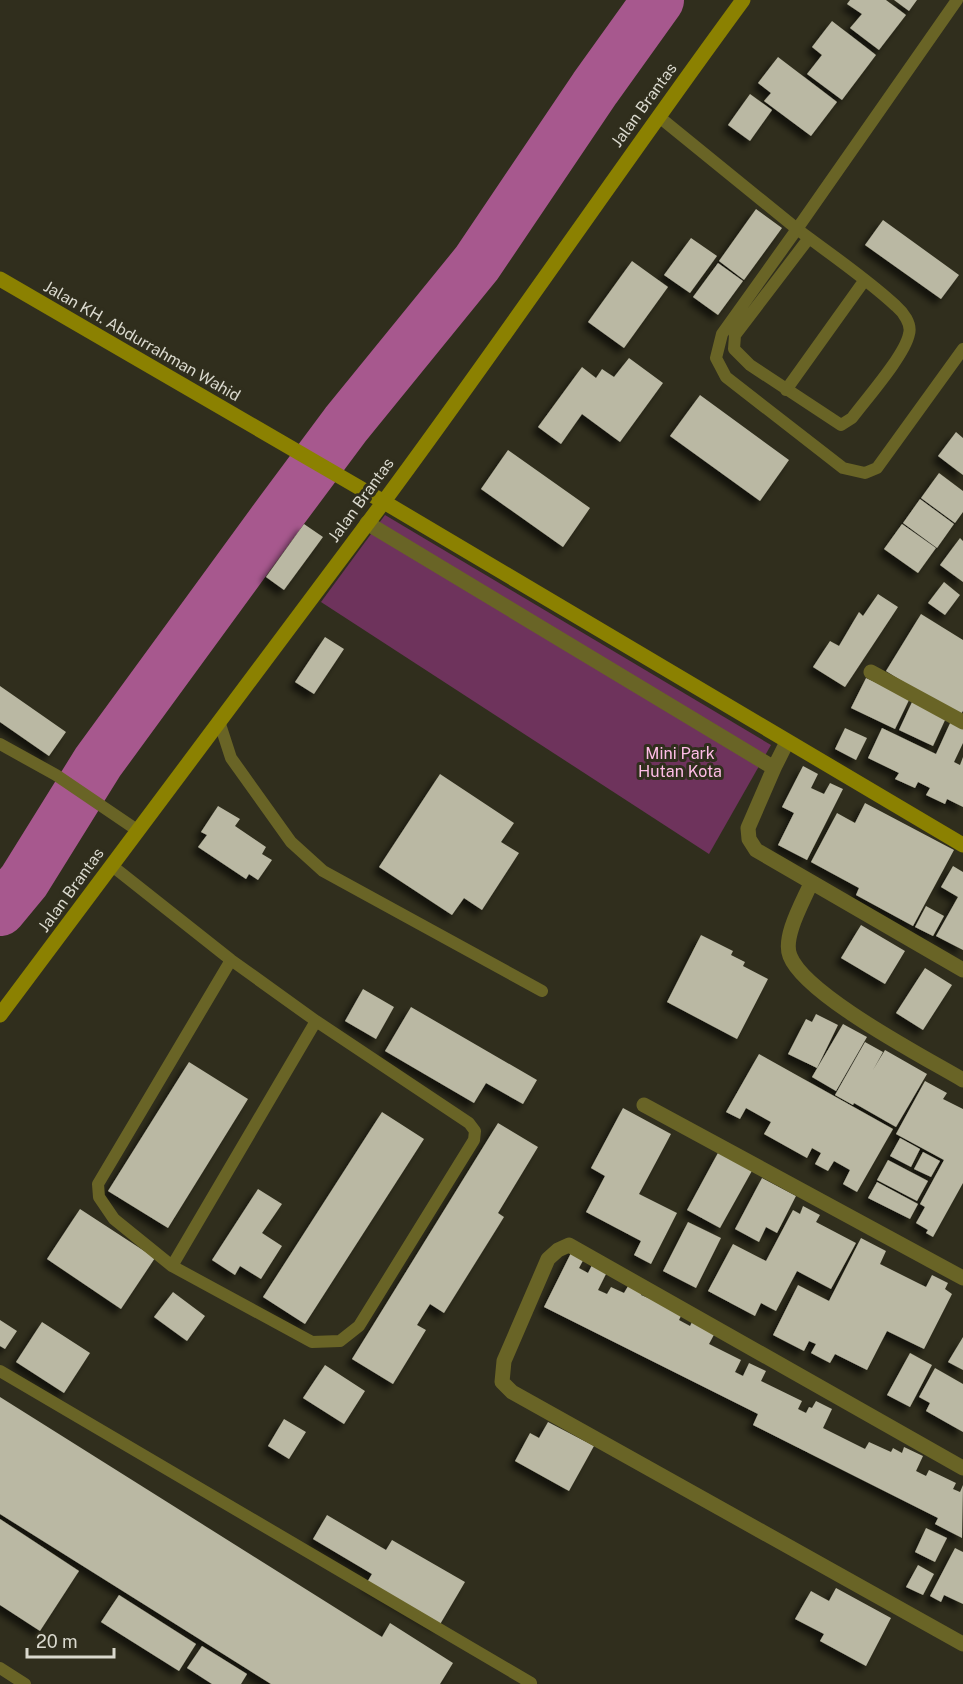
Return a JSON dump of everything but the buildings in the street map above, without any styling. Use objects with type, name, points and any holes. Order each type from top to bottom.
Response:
[{"type":"main road","name":"Jalan Brantas","points":[[0,1016],[384,502],[743,0]]},
{"type":"main road","name":"Jalan KH. Abdurrahman Wahid","points":[[0,279],[384,502],[963,845]]},
{"type":"street","points":[[367,523],[774,768]]},
{"type":"street","points":[[871,672],[963,722]]},
{"type":"street","points":[[787,742],[748,828],[749,839],[756,850],[963,970]]},
{"type":"street","points":[[811,883],[790,931],[789,954],[801,973],[846,1010],[963,1080]]},
{"type":"street","points":[[644,1105],[963,1278]]},
{"type":"street","points":[[963,1468],[569,1245],[558,1250],[548,1259],[504,1361],[502,1382],[512,1392],[963,1644]]},
{"type":"lane","points":[[957,0],[722,334],[716,358],[726,377],[843,468],[865,474],[877,468],[963,349]]},
{"type":"lane","points":[[658,116],[897,307],[909,323],[910,333],[900,354],[852,418],[842,425],[750,365],[734,349],[735,335],[809,238]]},
{"type":"lane","points":[[786,390],[864,281]]},
{"type":"lane","points":[[749,296],[761,303]]},
{"type":"lane","points":[[219,721],[231,758],[291,842],[323,871],[542,991]]},
{"type":"lane","points":[[0,744],[56,775],[105,806],[137,830]]},
{"type":"lane","points":[[111,865],[231,960],[316,1022],[469,1123],[475,1131],[474,1140],[359,1326],[340,1341],[312,1342],[172,1266],[114,1219],[99,1197],[98,1184],[231,960]]},
{"type":"lane","points":[[172,1266],[316,1022]]},
{"type":"lane","points":[[0,1371],[531,1683]]},
{"type":"lane","points":[[0,1668],[25,1684]]},
{"type":"green space","name":"Mini Park Hutan Kota","points":[[385,515],[771,745],[709,854],[321,602]]},
{"type":"waterway","points":[[0,910],[24,881],[98,762],[282,510],[346,424],[477,263],[595,88],[658,0]]}]
